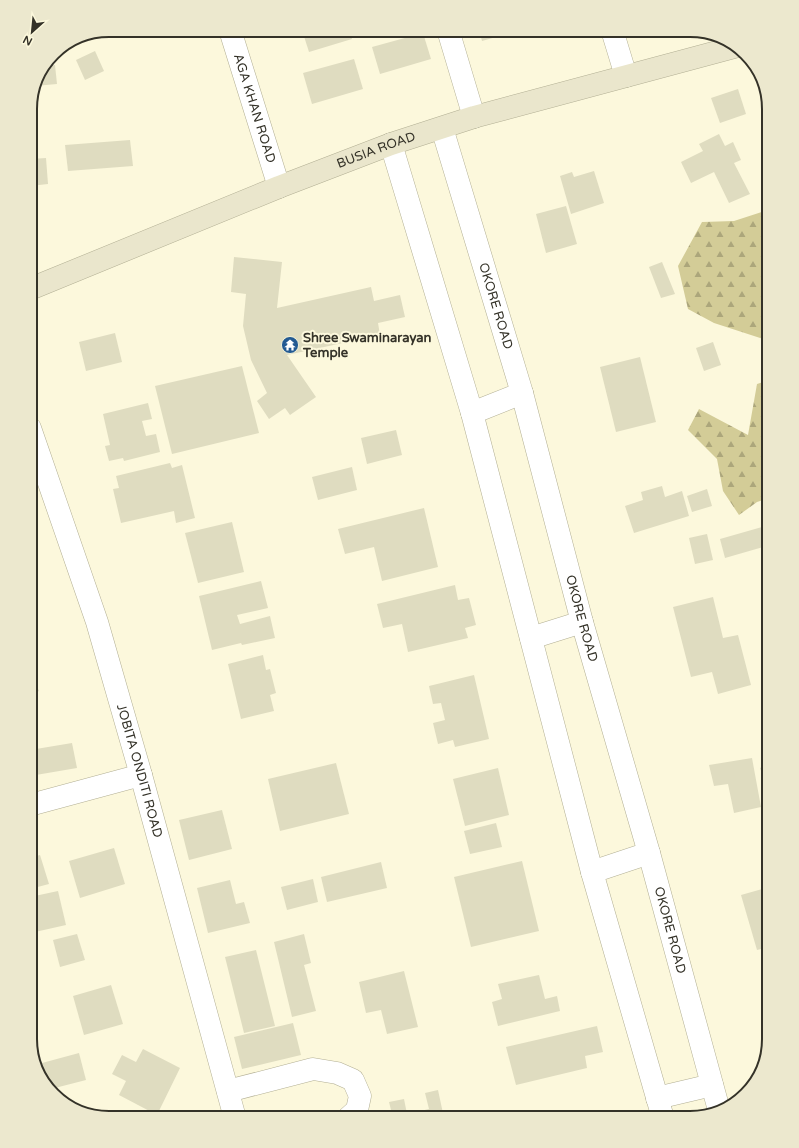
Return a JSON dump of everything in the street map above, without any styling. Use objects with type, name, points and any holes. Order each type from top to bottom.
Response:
[{"type":"main road","name":"BUSIA ROAD","points":[[37,286],[278,187],[392,144],[474,117],[728,48]]},
{"type":"street","name":"AGA KHAN ROAD","points":[[232,37],[278,187]]},
{"type":"street","points":[[450,37],[474,117]]},
{"type":"street","points":[[614,37],[626,76]]},
{"type":"street","name":"OKORE ROAD","points":[[442,128],[522,393],[582,622],[649,853],[718,1105]]},
{"type":"street","points":[[392,144],[472,412],[592,872],[660,1108],[712,1085]]},
{"type":"street","points":[[472,412],[522,393]]},
{"type":"street","name":"JOBITA ONDITI ROAD","points":[[37,448],[97,622],[141,775],[232,1111]]},
{"type":"street","points":[[531,638],[582,622]]},
{"type":"street","points":[[37,803],[141,775]]},
{"type":"street","points":[[592,872],[649,853]]},
{"type":"street","points":[[228,1091],[313,1069],[337,1073],[353,1080],[360,1096],[356,1111]]},
{"type":"green space","points":[[762,212],[762,339],[714,323],[688,309],[678,266],[702,222],[734,221]]},
{"type":"green space","points":[[762,382],[762,500],[757,502],[739,515],[723,491],[717,459],[688,430],[699,409],[748,435],[757,384]]},
{"type":"building","points":[[304,37],[351,37],[352,39],[309,52]]},
{"type":"building","points":[[408,37],[424,37],[431,59],[380,74],[372,47]]},
{"type":"building","points":[[481,37],[496,37],[482,41]]},
{"type":"building","points":[[95,51],[104,71],[85,80],[76,60]]},
{"type":"building","points":[[354,59],[363,89],[312,104],[303,73]]},
{"type":"building","points":[[52,65],[55,65],[57,84],[41,85],[44,77]]},
{"type":"building","points":[[738,89],[746,114],[720,123],[711,98]]},
{"type":"building","points":[[719,134],[725,146],[733,142],[741,160],[734,163],[750,194],[729,203],[714,172],[691,183],[681,162],[703,151],[699,144]]},
{"type":"building","points":[[130,140],[133,166],[68,171],[65,145]]},
{"type":"building","points":[[46,158],[48,184],[37,185],[37,159]]},
{"type":"building","points":[[594,171],[604,203],[571,214],[560,176],[572,172],[574,177]]},
{"type":"building","points":[[566,206],[577,244],[546,253],[536,214]]},
{"type":"building","name":"Shree Swaminarayan Temple","points":[[234,257],[282,262],[277,308],[371,287],[374,301],[400,295],[405,317],[378,323],[380,335],[287,355],[316,397],[290,415],[285,408],[269,419],[257,401],[267,393],[251,360],[243,326],[246,294],[231,292]]},
{"type":"building","points":[[662,262],[675,294],[661,298],[649,267]]},
{"type":"building","points":[[115,333],[122,362],[86,371],[79,342]]},
{"type":"building","points":[[713,342],[721,365],[704,371],[696,348]]},
{"type":"building","points":[[640,357],[656,422],[616,432],[600,367]]},
{"type":"building","points":[[242,366],[259,433],[172,454],[155,386]]},
{"type":"building","points":[[148,403],[152,419],[142,421],[146,436],[156,434],[160,452],[124,461],[123,458],[109,461],[105,446],[110,445],[103,414]]},
{"type":"building","points":[[396,430],[402,455],[367,464],[361,438]]},
{"type":"building","points":[[170,463],[172,468],[182,465],[195,518],[176,523],[174,511],[121,523],[113,489],[119,488],[116,476]]},
{"type":"building","points":[[352,467],[357,490],[318,500],[312,477]]},
{"type":"building","points":[[662,486],[665,497],[682,491],[689,516],[634,533],[625,506],[643,500],[641,492]]},
{"type":"building","points":[[707,489],[712,506],[692,512],[687,496]]},
{"type":"building","points":[[424,508],[438,567],[382,581],[374,547],[345,554],[338,529]]},
{"type":"building","points":[[232,522],[244,572],[198,583],[185,533]]},
{"type":"building","points":[[762,527],[762,547],[725,558],[720,539]]},
{"type":"building","points":[[707,534],[713,560],[695,564],[689,538]]},
{"type":"building","points":[[261,581],[268,608],[237,615],[240,624],[270,616],[275,638],[242,645],[241,643],[212,650],[199,596]]},
{"type":"building","points":[[455,585],[458,600],[469,598],[476,625],[465,628],[468,638],[408,652],[402,624],[383,628],[377,604]]},
{"type":"building","points":[[713,597],[723,638],[738,635],[751,685],[718,694],[712,672],[691,677],[673,607]]},
{"type":"building","points":[[263,655],[266,670],[270,669],[276,693],[270,695],[274,711],[241,719],[228,664]]},
{"type":"building","points":[[474,675],[489,739],[455,747],[453,740],[438,744],[433,723],[445,720],[441,703],[433,704],[429,686]]},
{"type":"building","points":[[72,743],[77,768],[37,775],[37,749]]},
{"type":"building","points":[[752,758],[761,807],[734,813],[728,784],[714,786],[709,765]]},
{"type":"building","points":[[336,763],[349,814],[280,831],[268,779]]},
{"type":"building","points":[[498,768],[509,815],[465,826],[453,779]]},
{"type":"building","points":[[222,810],[232,849],[189,860],[179,820]]},
{"type":"building","points":[[496,823],[502,847],[470,854],[464,831]]},
{"type":"building","points":[[114,848],[125,884],[80,898],[69,861]]},
{"type":"building","points":[[40,855],[49,884],[37,887],[37,856]]},
{"type":"building","points":[[522,861],[539,931],[471,947],[454,877]]},
{"type":"building","points":[[381,862],[387,888],[327,902],[321,877]]},
{"type":"building","points":[[313,879],[318,902],[287,910],[281,887]]},
{"type":"building","points":[[230,880],[236,904],[244,902],[250,923],[208,933],[197,888]]},
{"type":"building","points":[[762,889],[762,949],[757,950],[741,895]]},
{"type":"building","points":[[58,891],[66,925],[37,932],[37,896]]},
{"type":"building","points":[[77,934],[85,960],[60,967],[53,940]]},
{"type":"building","points":[[304,934],[311,963],[304,965],[316,1011],[292,1017],[274,942]]},
{"type":"building","points":[[256,950],[275,1026],[244,1033],[225,957]]},
{"type":"building","points":[[404,971],[418,1027],[387,1034],[381,1010],[366,1013],[359,982]]},
{"type":"building","points":[[539,975],[545,999],[557,996],[560,1011],[498,1026],[492,1002],[502,999],[498,984]]},
{"type":"building","points":[[111,985],[123,1024],[84,1035],[73,996]]},
{"type":"building","points":[[293,1023],[301,1055],[242,1069],[234,1037]]},
{"type":"building","points":[[597,1026],[603,1052],[585,1056],[587,1068],[516,1085],[506,1047]]},
{"type":"building","points":[[143,1049],[180,1068],[159,1111],[149,1111],[119,1095],[126,1081],[112,1074],[122,1055],[136,1062]]},
{"type":"building","points":[[79,1053],[86,1080],[56,1088],[47,1075],[42,1063]]},
{"type":"building","points":[[438,1090],[442,1111],[420,1111],[429,1109],[425,1093]]},
{"type":"building","points":[[404,1099],[406,1111],[391,1111],[389,1102]]},
{"type":"place","name":"Shree Swaminarayan Temple","points":[[290,345]]}]
